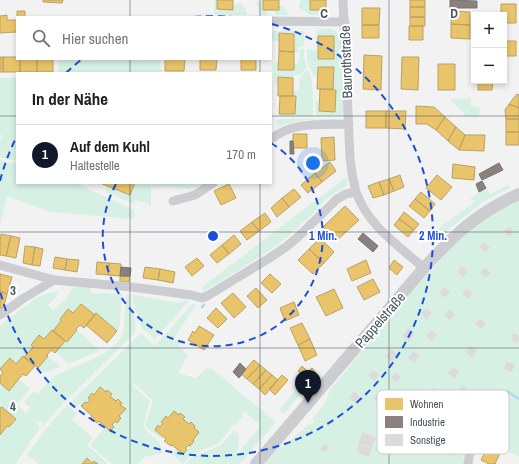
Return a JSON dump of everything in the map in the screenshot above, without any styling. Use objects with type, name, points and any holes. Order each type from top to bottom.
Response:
[{"type":"street","name":"Baurothstraße","points":[[344,0],[350,158],[356,192],[367,214],[379,230],[424,268]]},
{"type":"street","points":[[272,21],[345,22]]},
{"type":"street","points":[[272,137],[297,126],[349,124]]},
{"type":"street","points":[[173,201],[195,195],[212,184]]},
{"type":"street","points":[[0,265],[54,280],[132,287],[191,295],[202,298],[268,259],[292,242],[337,199],[346,194],[356,192]]},
{"type":"street","name":"Pappelstraße","points":[[256,464],[424,268],[450,240],[482,214],[499,203],[519,194]]},
{"type":"street","points":[[0,316],[24,298],[54,280]]},
{"type":"street","points":[[468,464],[470,454]]},
{"type":"green space","points":[[214,0],[217,0],[217,9],[233,10],[233,6],[240,3],[246,9],[247,15],[214,14]]},
{"type":"green space","points":[[263,0],[263,10],[279,10],[279,6],[283,6],[288,13],[287,15],[275,15],[275,11],[267,11],[267,15],[260,15],[256,2]]},
{"type":"green space","points":[[301,0],[310,0],[310,10],[326,10],[326,15],[310,15],[299,7]]},
{"type":"green space","points":[[322,29],[336,31],[339,40],[341,40],[344,112],[342,116],[316,116],[315,101],[319,102],[319,111],[335,111],[336,90],[333,89],[334,68],[318,67],[318,76],[313,76],[307,59],[307,49],[318,50],[318,59],[334,59],[334,36],[318,36],[318,46],[316,46],[317,31]]},
{"type":"green space","points":[[272,31],[304,31],[304,46],[298,47],[298,53],[294,53],[294,34],[279,33],[279,41],[274,41],[272,39]]},
{"type":"green space","points":[[300,49],[304,49],[304,57],[307,68],[300,75],[294,75],[293,78],[279,78],[278,85],[275,85],[271,65],[274,62],[279,62],[294,70],[294,65],[299,61]]},
{"type":"green space","points":[[59,60],[161,60],[162,72],[58,72]]},
{"type":"green space","points":[[308,70],[312,86],[313,116],[279,116],[279,114],[295,114],[296,96],[293,96],[293,91],[299,91],[300,79]]},
{"type":"green space","points":[[0,78],[16,78],[16,161],[0,157],[0,141],[2,136],[0,134]]},
{"type":"green space","points":[[471,98],[471,106],[480,107],[479,117],[466,116],[450,99]]},
{"type":"green space","points":[[277,119],[340,119],[304,120],[277,127]]},
{"type":"green space","points":[[0,160],[16,163],[16,184],[78,184],[134,210],[134,219],[51,212],[7,196],[0,225]]},
{"type":"green space","points":[[346,177],[348,179],[347,185],[329,197],[284,240],[205,291],[202,291],[202,287]]},
{"type":"green space","points":[[508,182],[510,188],[484,201],[449,229],[432,245],[425,238],[475,202],[470,198],[486,188],[490,194],[508,185]]},
{"type":"green space","points":[[135,184],[204,184],[192,188],[151,188],[151,206],[148,203],[135,200],[134,204],[105,192],[107,186],[130,195]]},
{"type":"green space","points":[[519,200],[519,457],[509,452],[509,390],[377,390],[377,454],[470,454],[468,464],[264,464],[278,448],[283,447],[309,424],[311,425],[314,421],[312,420],[325,402],[330,390],[402,303],[452,247],[492,214]]},
{"type":"green space","points":[[75,286],[91,286],[91,293],[122,294],[119,329],[117,331],[81,304],[73,313],[68,310],[60,319],[61,321],[53,331],[52,330],[44,339],[39,336],[31,345],[33,347],[16,364],[10,358],[0,369],[0,325],[38,297],[59,291],[48,305],[53,311],[67,298]]},
{"type":"green space","points":[[127,294],[130,295],[135,318],[135,332],[56,411],[43,426],[41,421],[36,422],[40,429],[16,464],[0,464],[0,435],[7,426],[9,427],[16,419],[0,405],[0,383],[19,379],[30,389],[17,404],[26,413],[30,408],[24,402],[34,391],[38,394],[55,376],[93,359],[110,349],[117,342],[123,334]]},
{"type":"green space","points":[[133,295],[180,303],[185,300],[189,301],[155,339],[142,328],[133,302]]},
{"type":"green space","points":[[193,303],[196,305],[173,339],[181,343],[178,347],[188,356],[178,373],[196,378],[206,369],[212,369],[276,422],[240,464],[186,464],[193,457],[221,445],[234,431],[239,435],[237,454],[261,426],[244,411],[242,414],[243,416],[235,425],[234,424],[219,443],[191,455],[183,464],[172,454],[177,449],[183,454],[187,450],[185,448],[189,445],[190,446],[199,432],[194,428],[195,426],[191,422],[189,424],[183,419],[185,417],[181,413],[179,415],[174,411],[168,418],[166,416],[161,421],[163,423],[155,430],[163,437],[161,439],[145,426],[153,401],[134,383],[132,385],[150,401],[143,426],[149,434],[158,440],[163,453],[144,457],[138,464],[112,464],[90,445],[105,427],[110,431],[115,421],[117,422],[121,418],[119,416],[126,409],[120,405],[122,402],[118,399],[116,401],[110,396],[111,393],[100,388],[94,395],[92,393],[88,398],[90,400],[87,403],[85,402],[81,406],[79,404],[77,407],[72,401],[139,335],[143,335],[155,346]]},
{"type":"green space","points":[[77,330],[100,351],[68,364],[56,352]]},
{"type":"green space","points":[[48,356],[61,367],[44,373],[38,368]]},
{"type":"green space","points":[[306,378],[311,382],[284,414],[279,410]]},
{"type":"green space","points":[[67,405],[77,413],[72,420],[93,437],[87,445],[108,464],[98,464],[94,461],[92,463],[87,458],[82,464],[39,464],[27,455],[46,429]]},
{"type":"building: Wohnen","points":[[43,0],[63,0],[62,3],[43,2]]},
{"type":"building: Wohnen","points":[[217,0],[233,0],[233,10],[217,9]]},
{"type":"building: Wohnen","points":[[263,0],[279,0],[279,10],[263,10]]},
{"type":"building: Wohnen","points":[[310,0],[326,0],[326,10],[310,10]]},
{"type":"building: Wohnen","points":[[410,0],[425,0],[425,7],[410,7]]},
{"type":"building: Wohnen","points":[[501,4],[516,4],[516,23],[507,23],[507,12],[501,12]]},
{"type":"building: Wohnen","points":[[410,7],[425,7],[425,17],[410,17]]},
{"type":"building: Wohnen","points":[[362,8],[380,8],[379,25],[362,25]]},
{"type":"building: Wohnen","points":[[17,11],[25,11],[25,16],[17,16]]},
{"type":"building: Wohnen","points":[[451,11],[470,12],[470,25],[451,24]]},
{"type":"building: Wohnen","points":[[7,15],[7,20],[16,20],[16,32],[0,33],[0,16]]},
{"type":"building: Wohnen","points":[[410,17],[425,17],[425,26],[410,26]]},
{"type":"building: Wohnen","points":[[451,24],[470,25],[470,39],[451,38]]},
{"type":"building: Wohnen","points":[[362,25],[379,25],[379,38],[362,38]]},
{"type":"building: Wohnen","points":[[409,26],[423,26],[423,40],[409,40]]},
{"type":"building: Wohnen","points":[[279,33],[294,34],[294,52],[279,51]]},
{"type":"building: Wohnen","points":[[318,36],[334,36],[334,59],[318,59]]},
{"type":"building: Wohnen","points":[[507,41],[516,41],[516,56],[507,56]]},
{"type":"building: Wohnen","points":[[279,51],[294,52],[294,70],[278,70]]},
{"type":"building: Wohnen","points":[[364,55],[382,56],[381,90],[363,89]]},
{"type":"building: Wohnen","points":[[0,57],[3,57],[3,72],[0,72]]},
{"type":"building: Wohnen","points":[[3,57],[16,57],[16,60],[20,60],[20,72],[3,72]]},
{"type":"building: Wohnen","points":[[402,57],[419,57],[418,90],[401,89]]},
{"type":"building: Wohnen","points":[[20,60],[37,60],[37,72],[20,72]]},
{"type":"building: Wohnen","points":[[37,60],[53,60],[53,72],[37,72]]},
{"type":"building: Wohnen","points":[[165,60],[185,60],[184,71],[165,71]]},
{"type":"building: Wohnen","points":[[200,60],[217,60],[216,70],[200,70]]},
{"type":"building: Wohnen","points":[[241,60],[256,60],[256,70],[241,70]]},
{"type":"building: Wohnen","points":[[438,64],[455,64],[455,90],[438,90]]},
{"type":"building: Wohnen","points":[[318,67],[334,67],[333,89],[317,89]]},
{"type":"building: Wohnen","points":[[278,77],[293,78],[293,96],[278,96]]},
{"type":"building: Wohnen","points":[[478,84],[493,84],[492,90],[478,90]]},
{"type":"building: Wohnen","points":[[320,89],[336,90],[335,112],[319,111]]},
{"type":"building: Wohnen","points":[[517,94],[519,95],[519,108],[509,104]]},
{"type":"building: Wohnen","points":[[280,96],[296,96],[295,114],[279,114]]},
{"type":"building: Wohnen","points":[[509,104],[519,108],[519,119],[506,119],[505,110]]},
{"type":"building: Wohnen","points":[[416,106],[434,107],[445,117],[436,130],[427,124],[416,124]]},
{"type":"building: Wohnen","points":[[366,111],[386,111],[386,128],[366,128]]},
{"type":"building: Wohnen","points":[[386,111],[406,111],[405,129],[386,128]]},
{"type":"building: Wohnen","points":[[445,117],[456,127],[448,141],[436,130]]},
{"type":"building: Wohnen","points":[[506,119],[519,119],[519,132],[506,132]]},
{"type":"building: Wohnen","points":[[456,127],[465,135],[459,150],[448,141]]},
{"type":"building: Wohnen","points":[[506,132],[519,132],[519,145],[506,145]]},
{"type":"building: Wohnen","points":[[293,134],[307,134],[307,148],[293,148]]},
{"type":"building: Wohnen","points":[[465,135],[485,135],[484,151],[459,150]]},
{"type":"building: Wohnen","points":[[334,137],[335,160],[322,161],[321,138]]},
{"type":"building: Wohnen","points":[[330,162],[336,171],[322,182],[315,173]]},
{"type":"building: Wohnen","points":[[453,164],[475,167],[474,180],[452,178]]},
{"type":"building: Wohnen","points":[[315,173],[322,182],[308,193],[301,185]]},
{"type":"building: Wohnen","points":[[400,175],[404,187],[394,191],[389,179]]},
{"type":"building: Wohnen","points":[[437,175],[452,187],[441,200],[426,188]]},
{"type":"building: Wohnen","points":[[389,179],[394,191],[384,195],[379,182]]},
{"type":"building: Wohnen","points":[[379,182],[384,195],[373,198],[368,186]]},
{"type":"building: Wohnen","points":[[102,184],[135,184],[130,195]]},
{"type":"building: Wohnen","points":[[229,184],[236,198],[221,205],[214,191]]},
{"type":"building: Wohnen","points":[[294,189],[301,197],[289,207],[282,198]]},
{"type":"building: Wohnen","points":[[421,192],[435,204],[430,211],[415,199]]},
{"type":"building: Wohnen","points":[[282,198],[289,207],[277,217],[271,208]]},
{"type":"building: Wohnen","points":[[415,199],[430,211],[424,218],[409,206]]},
{"type":"building: Wohnen","points":[[345,206],[359,220],[336,241],[323,227]]},
{"type":"building: Wohnen","points":[[404,212],[419,224],[414,230],[399,219]]},
{"type":"building: Wohnen","points":[[265,213],[271,222],[259,231],[252,222]]},
{"type":"building: Wohnen","points":[[399,219],[414,230],[408,237],[394,225]]},
{"type":"building: Wohnen","points":[[252,222],[259,231],[247,240],[240,231]]},
{"type":"building: Wohnen","points":[[1,234],[11,236],[6,256],[0,255]]},
{"type":"building: Wohnen","points":[[234,235],[241,244],[229,254],[222,245]]},
{"type":"building: Wohnen","points":[[11,236],[20,238],[16,258],[6,256]]},
{"type":"building: Wohnen","points":[[320,238],[334,252],[324,263],[309,249]]},
{"type":"building: Wohnen","points":[[222,245],[229,254],[217,263],[210,255]]},
{"type":"building: Wohnen","points":[[25,246],[35,247],[32,265],[23,263]]},
{"type":"building: Wohnen","points":[[35,247],[43,249],[40,266],[32,265]]},
{"type":"building: Wohnen","points":[[309,249],[324,263],[313,274],[298,260]]},
{"type":"building: Wohnen","points":[[55,257],[67,259],[65,270],[53,268]]},
{"type":"building: Wohnen","points":[[197,258],[204,266],[192,276],[185,267]]},
{"type":"building: Wohnen","points":[[67,259],[79,260],[77,272],[65,270]]},
{"type":"building: Wohnen","points":[[366,260],[371,273],[352,281],[347,269]]},
{"type":"building: Wohnen","points":[[394,260],[403,267],[397,275],[389,268]]},
{"type":"building: Wohnen","points":[[97,262],[109,263],[108,275],[96,274]]},
{"type":"building: Wohnen","points":[[109,263],[121,264],[120,276],[108,275]]},
{"type":"building: Wohnen","points":[[145,267],[160,269],[158,280],[143,278]]},
{"type":"building: Wohnen","points":[[160,269],[175,272],[173,283],[158,280]]},
{"type":"building: Wohnen","points":[[0,274],[12,277],[7,294],[0,291]]},
{"type":"building: Wohnen","points":[[270,274],[281,284],[272,293],[261,283]]},
{"type":"building: Wohnen","points":[[120,276],[130,276],[129,282],[120,282]]},
{"type":"building: Wohnen","points":[[373,279],[380,292],[364,300],[357,287]]},
{"type":"building: Wohnen","points":[[256,288],[267,300],[258,308],[247,296]]},
{"type":"building: Wohnen","points":[[334,289],[343,308],[326,316],[316,297]]},
{"type":"building: Wohnen","points":[[0,291],[7,294],[3,309],[0,308]]},
{"type":"building: Wohnen","points":[[233,293],[246,307],[234,318],[221,303]]},
{"type":"building: Wohnen","points":[[294,302],[299,315],[285,321],[280,308]]},
{"type":"building: Wohnen","points":[[81,304],[95,315],[84,328],[80,325],[67,342],[53,331],[68,309],[73,313]]},
{"type":"building: Wohnen","points":[[216,308],[227,319],[218,328],[207,318]]},
{"type":"building: Wohnen","points":[[96,313],[117,331],[107,343],[86,325]]},
{"type":"building: Wohnen","points":[[302,323],[310,339],[298,345],[290,328]]},
{"type":"building: Wohnen","points":[[199,326],[214,335],[204,350],[188,340],[193,331],[195,333]]},
{"type":"building: Wohnen","points":[[52,330],[65,341],[55,353],[51,350],[38,368],[24,357],[33,347],[31,345],[39,335],[44,339]]},
{"type":"building: Wohnen","points":[[310,339],[317,355],[305,361],[298,345]]},
{"type":"building: Wohnen","points":[[23,356],[35,366],[26,376],[23,374],[9,391],[0,383],[0,376],[3,373],[0,369],[10,358],[16,364]]},
{"type":"building: Wohnen","points":[[254,360],[260,365],[247,379],[241,374]]},
{"type":"building: Wohnen","points":[[260,365],[266,370],[253,384],[247,379]]},
{"type":"building: Wohnen","points":[[302,366],[308,372],[304,376],[298,371]]},
{"type":"building: Wohnen","points":[[312,368],[316,373],[309,380],[304,376]]},
{"type":"building: Wohnen","points":[[266,370],[272,375],[259,389],[253,384]]},
{"type":"building: Wohnen","points":[[272,375],[278,380],[265,395],[259,389]]},
{"type":"building: Wohnen","points":[[282,375],[288,380],[275,395],[269,389]]},
{"type":"building: Wohnen","points":[[100,387],[106,392],[107,390],[112,394],[110,396],[116,401],[118,399],[122,403],[120,405],[126,409],[119,416],[121,418],[117,423],[115,421],[112,425],[114,427],[110,431],[99,421],[97,423],[91,418],[92,416],[81,406],[90,400],[88,398],[92,393],[94,395]]},
{"type":"building: Wohnen","points":[[2,407],[16,419],[9,427],[7,426],[0,435],[0,408]]},
{"type":"building: Wohnen","points":[[174,411],[185,417],[183,419],[189,424],[191,422],[195,426],[194,428],[199,432],[190,446],[189,445],[185,448],[187,450],[183,454],[172,445],[171,446],[164,441],[166,439],[155,430],[158,425],[160,427],[163,423],[161,422],[166,416],[168,418]]},
{"type":"building: Wohnen","points":[[484,454],[500,454],[495,464],[489,464],[481,460]]},
{"type":"building: Wohnen","points":[[87,458],[92,463],[94,461],[98,464],[82,464]]},
{"type":"building: Industrie","points":[[450,0],[477,1],[477,8],[450,8]]},
{"type":"building: Industrie","points":[[290,141],[293,141],[294,154],[290,154]]},
{"type":"building: Industrie","points":[[499,163],[503,170],[482,180],[479,174]]},
{"type":"building: Industrie","points":[[482,181],[486,188],[479,192],[476,184]]},
{"type":"building: Industrie","points":[[363,233],[378,246],[373,252],[358,239]]},
{"type":"building: Industrie","points":[[121,267],[131,268],[130,276],[120,276]]},
{"type":"building: Industrie","points":[[240,363],[246,369],[239,378],[233,372]]},
{"type":"building: Sonstige","points":[[510,226],[514,233],[508,237],[504,230]]},
{"type":"building: Sonstige","points":[[484,242],[490,247],[485,253],[479,247]]},
{"type":"building: Sonstige","points":[[462,266],[468,271],[463,277],[457,272]]},
{"type":"building: Sonstige","points":[[485,267],[491,273],[486,278],[480,273]]},
{"type":"building: Sonstige","points":[[444,287],[450,292],[445,298],[439,293]]},
{"type":"building: Sonstige","points":[[467,288],[473,294],[468,299],[462,294]]},
{"type":"building: Sonstige","points":[[426,308],[432,313],[427,319],[421,314]]},
{"type":"building: Sonstige","points":[[449,309],[455,314],[450,320],[444,315]]},
{"type":"building: Sonstige","points":[[480,318],[486,324],[481,329],[475,324]]},
{"type":"building: Sonstige","points":[[408,328],[415,333],[409,341],[402,336]]},
{"type":"building: Sonstige","points":[[431,330],[437,335],[432,341],[426,336]]},
{"type":"building: Sonstige","points":[[513,333],[519,335],[519,343],[511,341]]},
{"type":"building: Sonstige","points":[[470,346],[477,351],[472,358],[465,352]]},
{"type":"building: Sonstige","points":[[391,349],[398,355],[392,362],[385,356]]},
{"type":"building: Sonstige","points":[[414,351],[420,356],[414,363],[408,358]]},
{"type":"building: Sonstige","points":[[506,361],[515,364],[512,372],[504,369]]},
{"type":"building: Sonstige","points":[[453,367],[459,372],[454,379],[447,373]]},
{"type":"building: Sonstige","points":[[373,370],[379,375],[374,381],[368,376]]},
{"type":"building: Sonstige","points":[[395,372],[401,377],[397,383],[391,378]]},
{"type":"building: Sonstige","points":[[463,385],[468,389],[467,390],[458,390]]},
{"type":"building: Sonstige","points":[[354,391],[360,397],[355,403],[349,398]]},
{"type":"building: Sonstige","points":[[377,394],[377,402],[373,399]]},
{"type":"building: Sonstige","points":[[362,432],[376,437],[372,448],[358,444]]},
{"type":"building: Sonstige","points":[[324,444],[329,447],[325,453],[320,449]]},
{"type":"building: Sonstige","points":[[358,444],[372,448],[369,457],[358,453]]},
{"type":"waterway","points":[[509,392],[519,399]]},
{"type":"place","name":"Auf dem Kuhl","points":[[308,403]]}]
